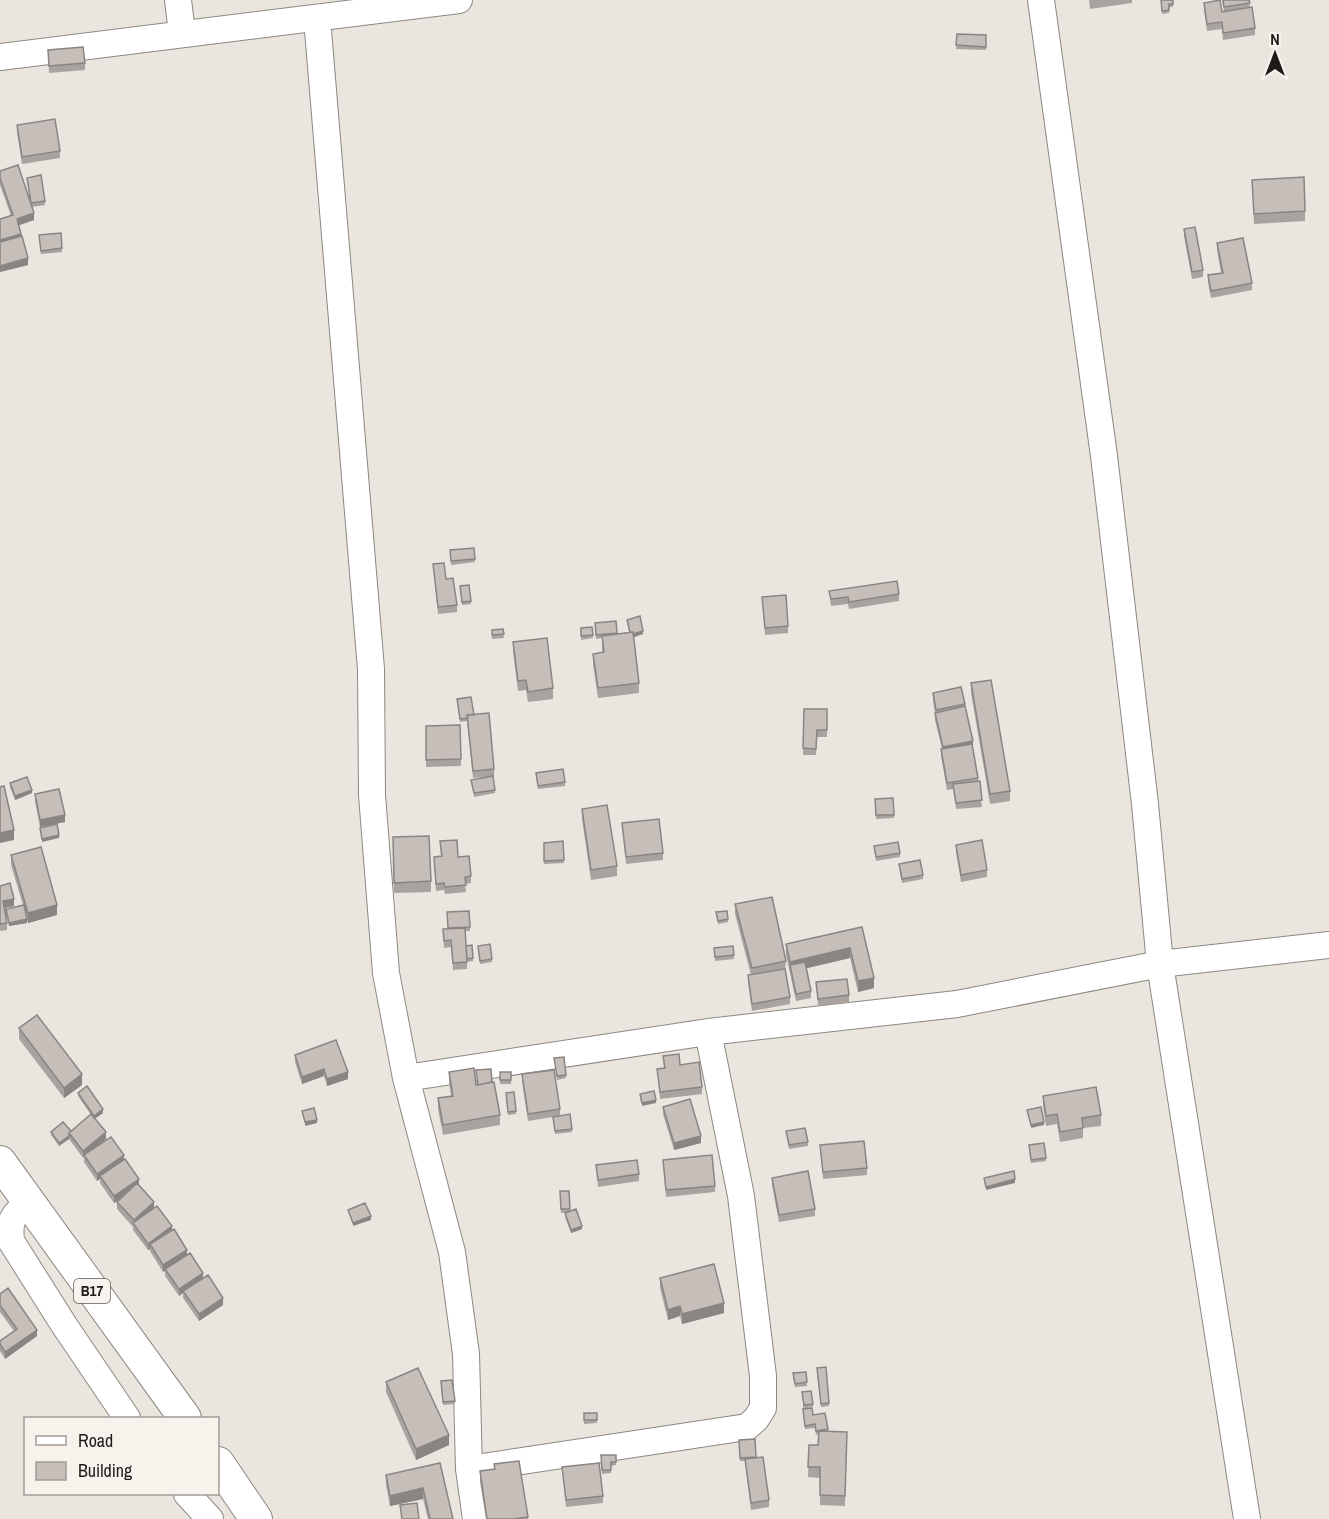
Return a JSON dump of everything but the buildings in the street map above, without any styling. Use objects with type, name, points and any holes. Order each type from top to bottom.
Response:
[{"type":"main road","name":"B17","points":[[0,1162],[184,1417]]},
{"type":"main road","points":[[219,1464],[256,1519]]},
{"type":"street","points":[[178,0],[182,33]]},
{"type":"street","points":[[0,57],[317,18],[343,8],[459,0]]},
{"type":"street","points":[[1041,0],[1104,456],[1145,804],[1160,964],[1247,1519]]},
{"type":"street","points":[[317,18],[371,669],[372,795],[386,973],[406,1078],[452,1252],[466,1354],[469,1469],[476,1519]]},
{"type":"street","points":[[406,1078],[708,1032],[957,1004],[1160,964],[1329,945]]},
{"type":"street","points":[[469,1469],[747,1427],[763,1408],[763,1376],[741,1197],[708,1032]]},
{"type":"street","points":[[28,1203],[14,1214],[9,1224],[11,1241],[126,1417]]}]
